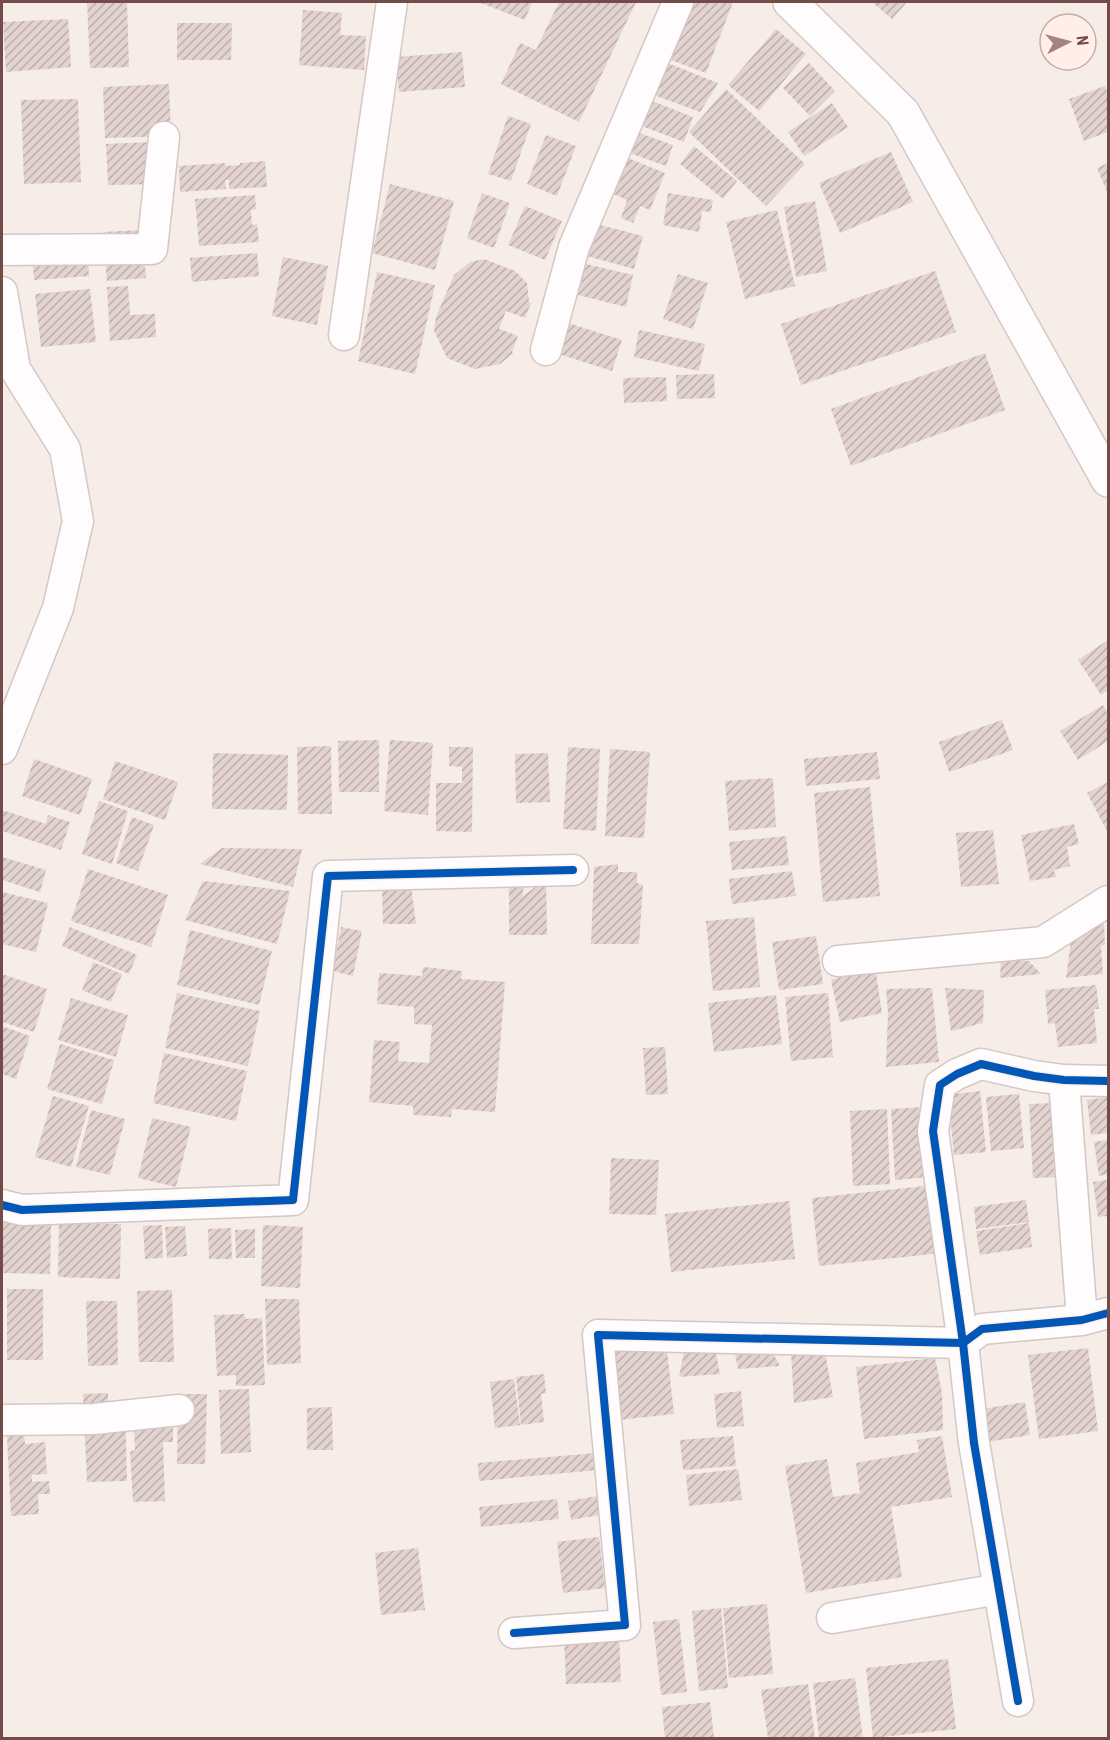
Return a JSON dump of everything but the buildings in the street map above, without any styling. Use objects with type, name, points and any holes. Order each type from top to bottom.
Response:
[{"type":"street","points":[[344,335],[392,2]]},
{"type":"street","points":[[546,351],[574,247],[678,2]]},
{"type":"street","points":[[790,2],[903,113],[1108,480]]},
{"type":"street","points":[[2,250],[152,249],[164,137]]},
{"type":"street","points":[[2,292],[15,369],[65,449],[78,521],[58,608],[2,749]]},
{"type":"street","points":[[2,1205],[22,1210],[293,1200],[328,876],[573,870]]},
{"type":"street","points":[[838,961],[1043,942],[1108,901]]},
{"type":"street","points":[[1018,1701],[974,1443],[963,1343],[933,1131],[940,1085],[957,1074],[981,1064],[1034,1076],[1064,1080],[1108,1081]]},
{"type":"street","points":[[514,1633],[625,1625],[598,1335],[963,1343],[982,1329],[1101,1319],[1064,1080]]},
{"type":"street","points":[[2,1420],[94,1419],[179,1410]]},
{"type":"street","points":[[832,1618],[999,1589]]},
{"type":"cycle path","points":[[2,1205],[22,1210],[293,1200],[328,876],[573,870]]},
{"type":"cycle path","points":[[1018,1701],[974,1443],[963,1343],[933,1131],[940,1085],[957,1074],[981,1064],[1034,1076],[1064,1080],[1108,1081]]},
{"type":"cycle path","points":[[514,1633],[625,1625],[598,1335],[963,1343],[982,1329],[1082,1320],[1108,1313]]}]
